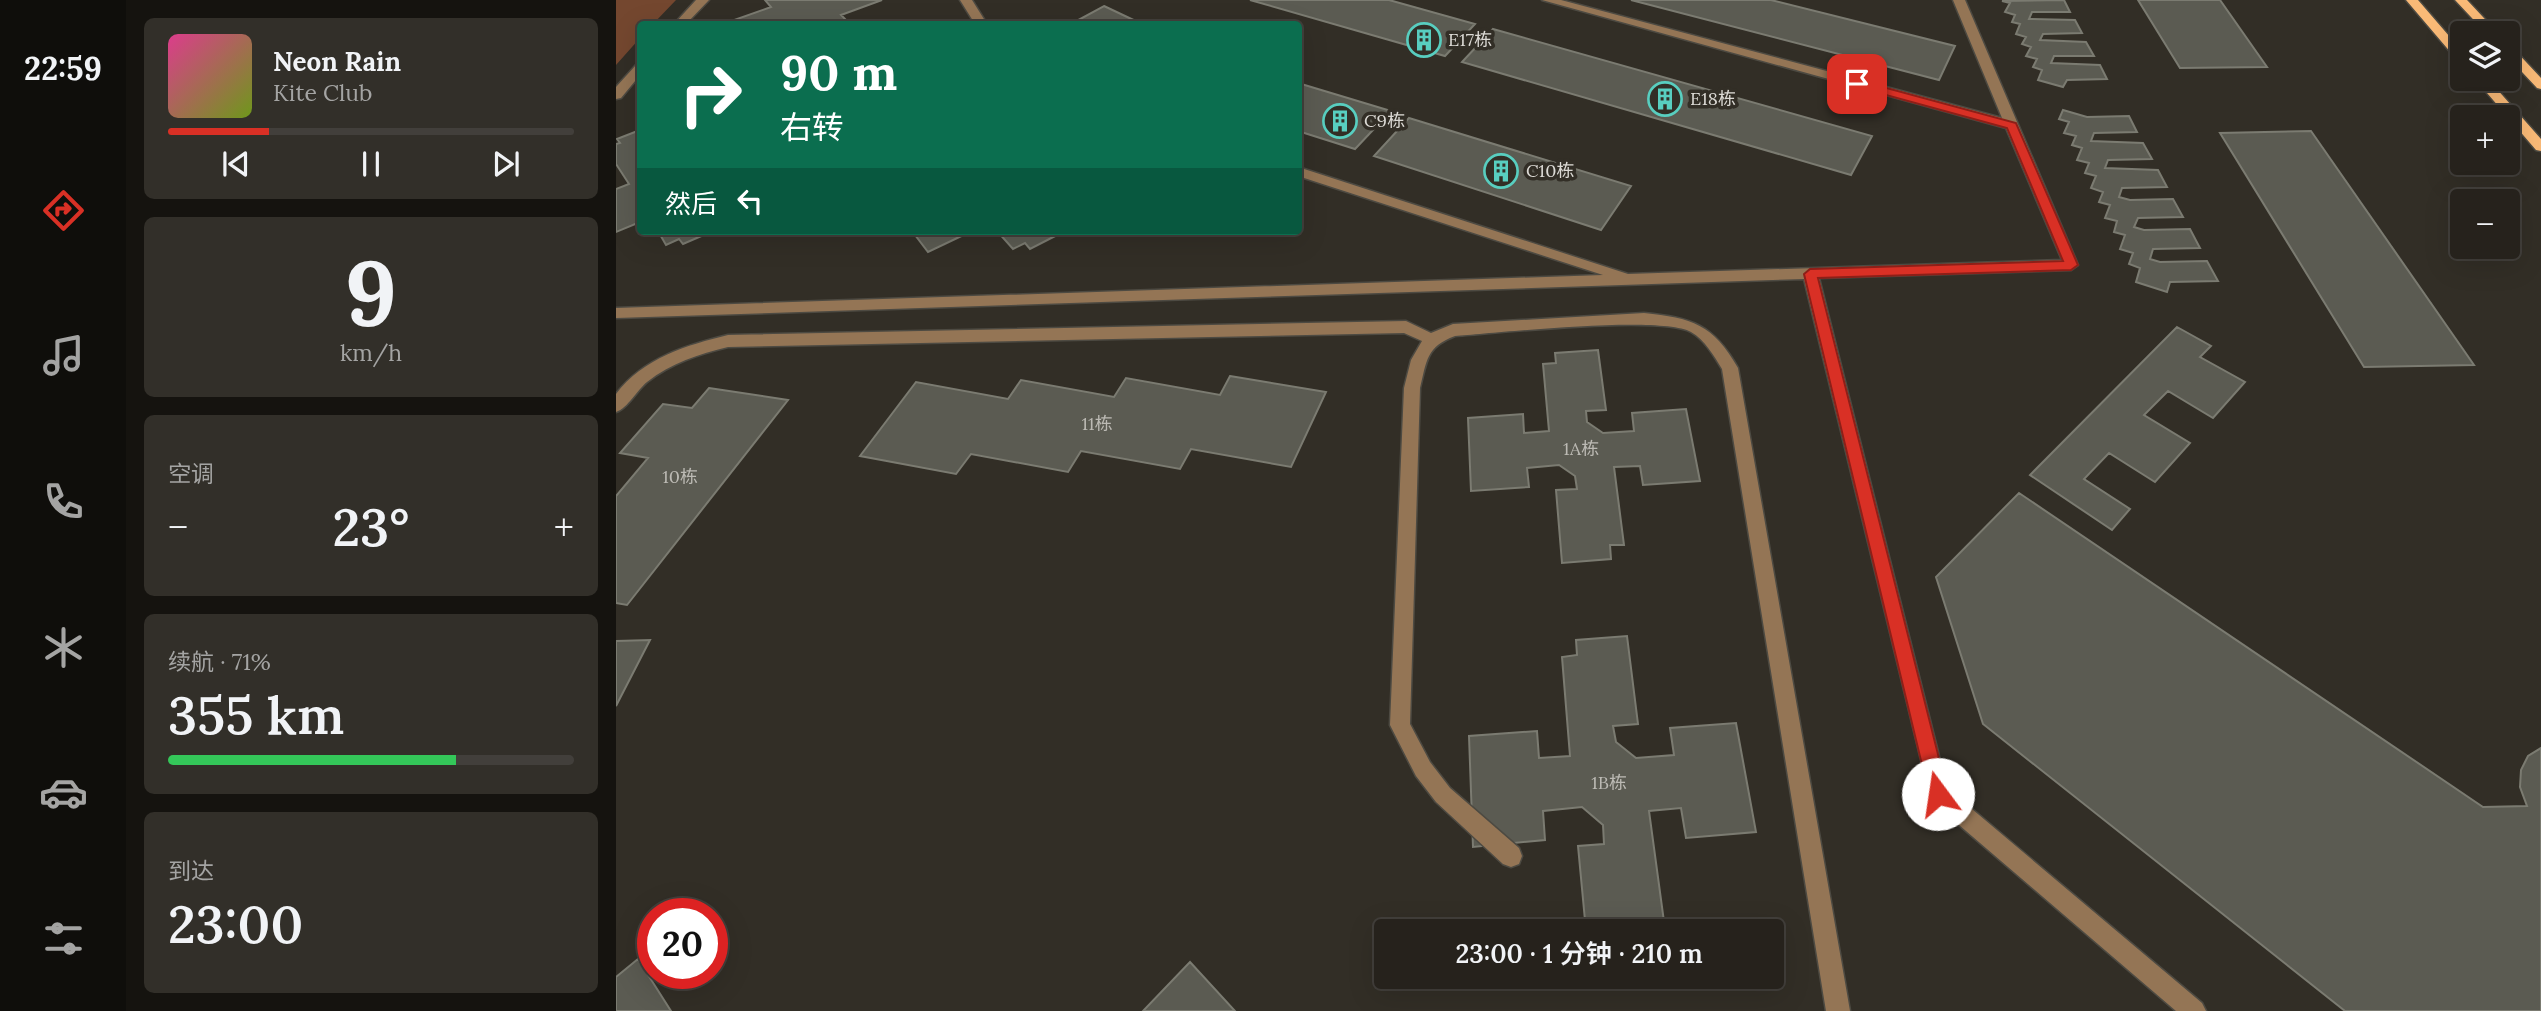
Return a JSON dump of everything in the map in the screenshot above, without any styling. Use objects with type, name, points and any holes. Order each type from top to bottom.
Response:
[{"type":"main road","points":[[2412,0],[2450,44]]},
{"type":"main road","points":[[2462,0],[2482,21]]},
{"type":"main road","points":[[2520,63],[2541,85]]},
{"type":"main road","points":[[2492,91],[2541,147]]},
{"type":"lane","points":[[683,21],[702,0]]},
{"type":"lane","points":[[966,0],[979,21]]},
{"type":"lane","points":[[1548,0],[2012,125]]},
{"type":"lane","points":[[616,313],[2071,265],[1959,0]]},
{"type":"lane","points":[[616,95],[637,71]]},
{"type":"lane","points":[[1302,172],[1634,280]]},
{"type":"lane","points":[[1810,274],[1938,794],[2194,1011]]},
{"type":"lane","points":[[1511,856],[1443,795],[1423,769],[1401,725],[1412,388],[1419,360],[1431,339],[1453,330],[1644,319],[1696,328],[1715,345],[1730,368],[1838,1011]]},
{"type":"lane","points":[[616,406],[647,373],[675,356],[728,341],[1406,327],[1431,339]]},
{"type":"shaded area","points":[[616,0],[676,0],[656,21],[637,21],[637,41],[616,65]]},
{"type":"building","points":[[765,0],[882,0],[841,15],[847,21],[731,21],[771,7]]},
{"type":"building","name":"E17栋","points":[[1250,0],[1389,0],[1475,24],[1445,56]]},
{"type":"building","points":[[1631,0],[1771,0],[1955,46],[1939,80]]},
{"type":"building","points":[[2064,0],[2070,12],[2032,12],[2029,19],[2075,20],[2082,33],[2043,34],[2040,40],[2086,42],[2094,56],[2054,56],[2051,63],[2100,65],[2107,79],[2067,80],[2063,87],[2038,80],[2042,70],[2033,67],[2037,59],[2026,56],[2031,47],[2022,44],[2026,37],[2016,34],[2020,24],[2012,22],[2015,15],[2005,12],[2010,3],[2002,1]]},
{"type":"building","points":[[2138,0],[2220,0],[2267,67],[2180,68]]},
{"type":"building","points":[[1104,6],[1136,21],[1076,21]]},
{"type":"building","name":"E18栋","points":[[1493,29],[1872,136],[1851,175],[1462,62]]},
{"type":"building","name":"C9栋","points":[[1302,84],[1391,111],[1355,149],[1302,132]]},
{"type":"building","points":[[2063,110],[2087,117],[2129,116],[2137,132],[2094,133],[2091,141],[2143,143],[2152,159],[2108,160],[2105,168],[2158,170],[2167,187],[2122,188],[2119,197],[2130,200],[2173,199],[2183,217],[2138,218],[2134,227],[2144,230],[2190,229],[2200,248],[2153,249],[2150,259],[2160,262],[2207,261],[2218,281],[2170,282],[2167,292],[2136,282],[2140,268],[2129,264],[2133,253],[2120,249],[2125,235],[2114,232],[2117,221],[2105,218],[2110,205],[2099,202],[2103,192],[2091,188],[2096,176],[2085,173],[2089,163],[2077,160],[2082,148],[2072,145],[2076,136],[2064,133],[2069,122],[2059,119]]},
{"type":"building","name":"C10栋","points":[[1409,118],[1631,186],[1601,230],[1374,156]]},
{"type":"building","points":[[637,131],[637,223],[616,232],[616,189],[629,184],[616,164],[616,144],[620,143],[617,139]]},
{"type":"building","points":[[2311,131],[2474,365],[2364,367],[2220,133]]},
{"type":"building","points":[[660,235],[704,235],[683,244],[679,239],[666,245]]},
{"type":"building","points":[[915,235],[964,235],[928,252]]},
{"type":"building","points":[[1001,235],[1057,235],[1030,249],[1025,243],[1013,249]]},
{"type":"building","points":[[2177,327],[2211,346],[2200,357],[2245,382],[2213,418],[2168,391],[2144,415],[2190,443],[2155,482],[2109,453],[2084,479],[2130,509],[2112,530],[2030,475]]},
{"type":"building","points":[[1598,350],[1606,410],[1586,411],[1587,422],[1603,433],[1634,431],[1632,413],[1686,409],[1700,481],[1643,485],[1640,466],[1614,467],[1624,545],[1610,545],[1611,559],[1562,563],[1556,490],[1577,489],[1575,476],[1559,465],[1527,468],[1529,487],[1471,491],[1468,418],[1523,414],[1524,433],[1549,431],[1543,364],[1556,363],[1555,353]]},
{"type":"building","points":[[1230,376],[1326,392],[1291,467],[1191,449],[1180,469],[1081,451],[1068,472],[971,454],[956,474],[860,456],[916,382],[1008,399],[1021,380],[1114,397],[1126,378],[1220,395]]},
{"type":"building","points":[[709,388],[788,400],[627,605],[616,603],[616,496],[648,458],[620,453],[663,404],[692,408]]},
{"type":"building","points":[[2019,493],[2483,807],[2527,806],[2520,787],[2521,770],[2528,756],[2541,748],[2541,1011],[2345,1011],[1983,724],[1936,577]]},
{"type":"building","points":[[1627,636],[1638,724],[1613,726],[1616,742],[1636,758],[1674,755],[1670,728],[1736,723],[1756,832],[1686,838],[1681,808],[1649,811],[1664,919],[1585,919],[1578,846],[1604,844],[1603,825],[1582,807],[1543,811],[1545,840],[1473,847],[1469,736],[1537,731],[1539,758],[1570,756],[1562,657],[1577,655],[1576,640]]},
{"type":"building","points":[[650,640],[616,706],[616,641]]},
{"type":"building","points":[[637,960],[637,989],[657,989],[671,1011],[616,1011],[616,977]]},
{"type":"building","points":[[1190,962],[1235,1011],[1143,1011]]},
{"type":"place","name":"E17栋","points":[[1424,40]]},
{"type":"place","name":"E18栋","points":[[1665,99]]},
{"type":"place","name":"C9栋","points":[[1340,121]]},
{"type":"place","name":"C10栋","points":[[1501,171]]},
{"type":"route","points":[[1857,84],[2012,125],[2071,265],[1810,274],[1938,794]]}]
